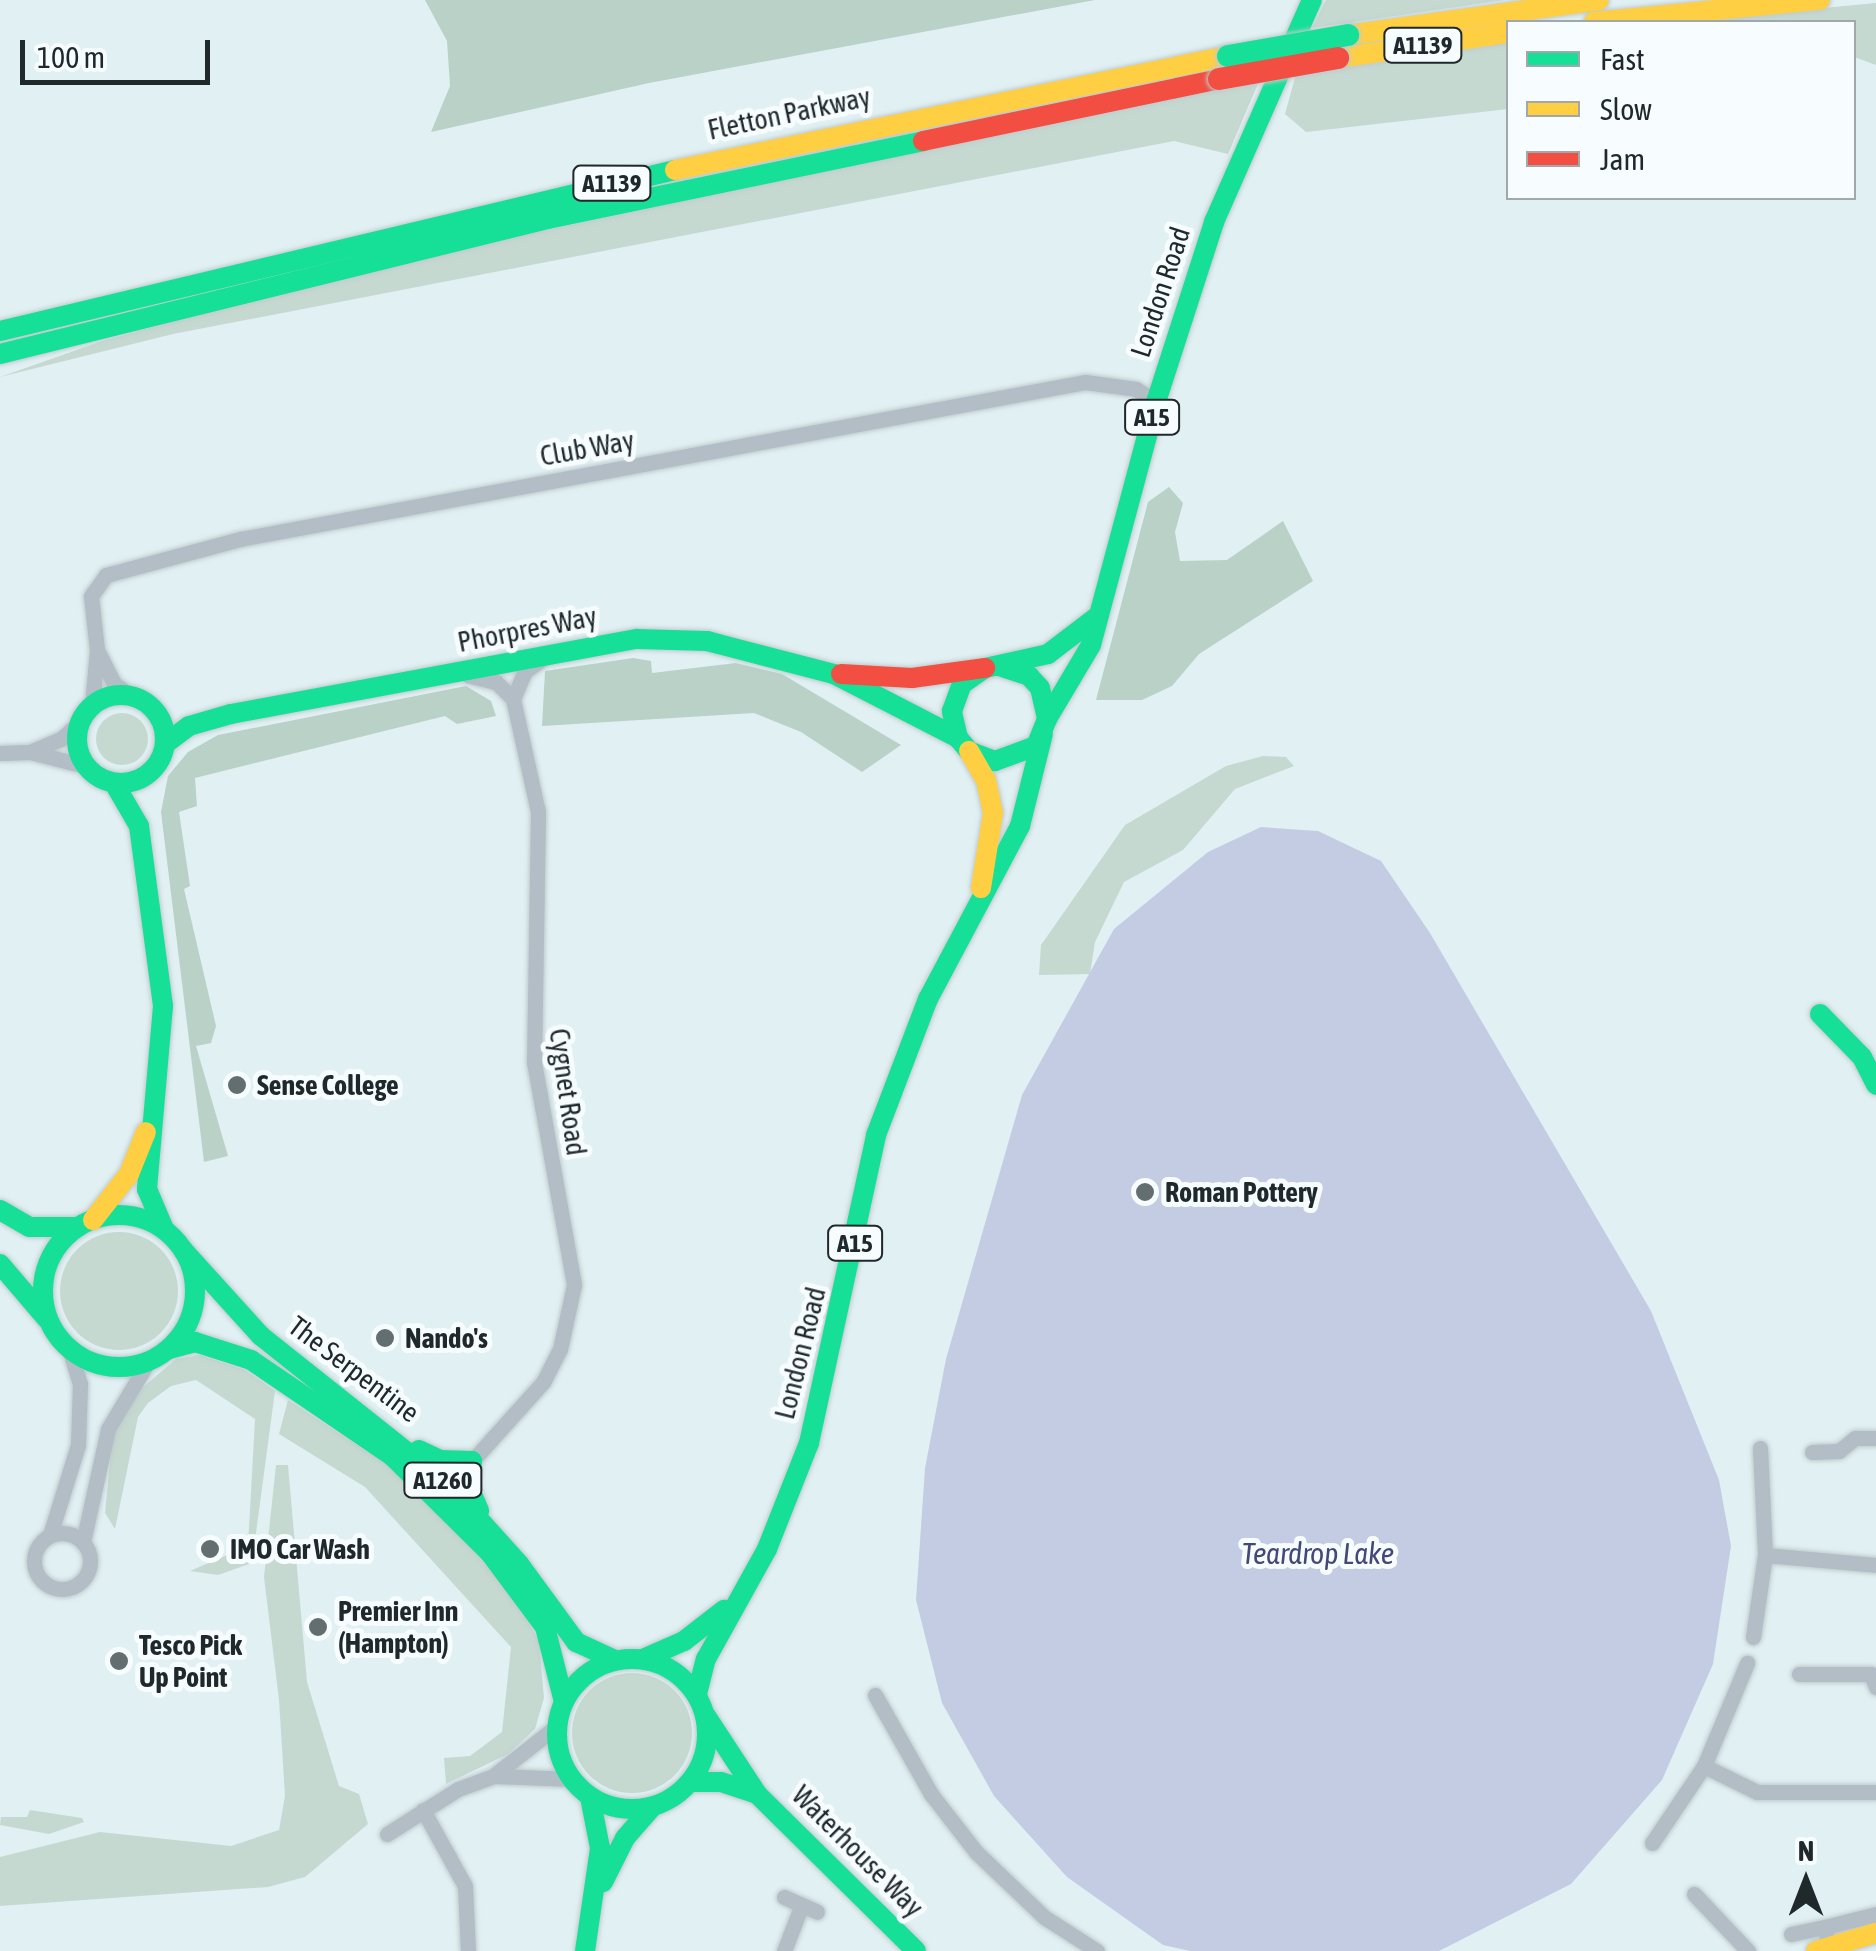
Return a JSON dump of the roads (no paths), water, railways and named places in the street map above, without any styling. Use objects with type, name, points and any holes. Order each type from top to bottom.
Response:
[{"type":"main road","name":"London Road","points":[[702,1705],[706,1659],[767,1549],[809,1443],[876,1135],[928,999],[1020,826],[1045,726],[1091,645],[1156,402],[1214,222],[1312,0]]},
{"type":"main road","name":"Fletton Parkway","points":[[0,354],[188,294],[730,157],[1228,56],[1541,8],[1600,14],[1820,0]]},
{"type":"main road","name":"Fletton Parkway","points":[[0,331],[1219,79],[1506,33]]},
{"type":"main road","points":[[0,316],[188,294]]},
{"type":"main road","points":[[0,370],[188,294]]},
{"type":"main road","points":[[992,667],[1048,654],[1100,615]]},
{"type":"main road","name":"Phorpres Way","points":[[165,744],[189,726],[230,714],[637,639],[708,640],[834,674],[912,678],[992,667]]},
{"type":"main road","points":[[410,679],[552,654]]},
{"type":"main road","points":[[992,667],[1029,676],[1046,703],[1045,726]]},
{"type":"main road","name":"A15","points":[[992,667],[955,697],[964,744],[1010,760],[1045,726]]},
{"type":"main road","name":"Phorpres Way","points":[[834,674],[964,744]]},
{"type":"main road","points":[[139,826],[114,783],[85,766],[76,737],[86,714],[132,696],[154,709],[165,744],[151,771],[139,826],[163,1006],[147,1189],[164,1230]]},
{"type":"main road","name":"Phorpres Way","points":[[154,709],[230,714]]},
{"type":"main road","name":"London Road","points":[[964,744],[986,780],[992,813],[980,896]]},
{"type":"main road","points":[[114,783],[151,771]]},
{"type":"main road","points":[[1820,1014],[1862,1057],[1876,1085]]},
{"type":"main road","points":[[49,1322],[43,1280],[50,1259],[129,1174],[158,1087]]},
{"type":"main road","points":[[0,1210],[30,1227],[137,1217],[164,1230],[183,1250],[192,1270],[192,1312],[169,1349],[148,1362],[107,1366],[69,1349],[0,1264]]},
{"type":"main road","name":"The Serpentine","points":[[183,1250],[261,1336],[402,1443],[483,1521],[576,1642],[615,1660]]},
{"type":"main road","name":"The Serpentine","points":[[169,1349],[195,1342],[252,1360],[392,1456],[490,1553],[545,1626],[564,1702]]},
{"type":"main road","points":[[402,1443],[440,1460],[472,1462],[469,1486],[483,1521]]},
{"type":"main road","name":"London Road","points":[[643,1659],[704,1628],[741,1594]]},
{"type":"main road","points":[[593,1908],[625,1838],[652,1807],[692,1782],[703,1762],[702,1705],[683,1677],[643,1659],[615,1660],[594,1668],[564,1702],[557,1726],[571,1779],[590,1798],[631,1810],[652,1807]]},
{"type":"main road","name":"Waterhouse Way","points":[[702,1705],[757,1794],[916,1951]]},
{"type":"main road","name":"Waterhouse Way","points":[[692,1782],[721,1782],[757,1794]]},
{"type":"main road","points":[[585,1951],[600,1848],[590,1798]]},
{"type":"main road","points":[[1823,1941],[1875,1933]]},
{"type":"street","name":"Club Way","points":[[86,714],[97,650],[91,596],[106,575],[240,538],[1085,382],[1136,388],[1156,402]]},
{"type":"street","name":"Club Way","points":[[97,650],[114,684],[132,696]]},
{"type":"street","points":[[456,674],[496,682],[513,700],[525,671],[552,654]]},
{"type":"street","name":"Cygnet Road","points":[[472,1462],[543,1382],[560,1349],[574,1285],[534,1062],[542,870],[538,812],[513,700]]},
{"type":"street","points":[[30,752],[86,714]]},
{"type":"street","points":[[0,754],[30,752],[85,766]]},
{"type":"street","points":[[50,1536],[68,1534],[83,1542],[90,1557],[85,1578],[56,1589],[42,1581],[34,1562],[50,1536],[78,1445],[80,1384],[69,1349]]},
{"type":"street","points":[[83,1542],[108,1429],[148,1362]]},
{"type":"street","points":[[1812,1452],[1839,1452],[1855,1438],[1876,1438]]},
{"type":"street","points":[[1753,1637],[1765,1555],[1760,1448]]},
{"type":"street","points":[[1765,1555],[1876,1566]]},
{"type":"street","points":[[1652,1843],[1704,1766],[1747,1663]]},
{"type":"street","points":[[1799,1674],[1871,1674],[1876,1686]]},
{"type":"street","points":[[875,1702],[931,1794],[976,1852],[1044,1917],[1097,1951]]},
{"type":"street","points":[[387,1834],[423,1810],[493,1776],[557,1726]]},
{"type":"street","points":[[1704,1766],[1757,1792],[1876,1792]]},
{"type":"street","points":[[493,1776],[571,1779]]},
{"type":"street","points":[[423,1810],[465,1886],[468,1951]]},
{"type":"street","points":[[1694,1894],[1748,1951]]},
{"type":"street","points":[[784,1896],[809,1910],[784,1951]]},
{"type":"street","points":[[1791,1934],[1823,1941]]},
{"type":"water","name":"Teardrop Lake","points":[[1261,827],[1318,831],[1381,861],[1430,933],[1651,1311],[1719,1480],[1731,1546],[1713,1664],[1662,1780],[1571,1884],[1439,1951],[1190,1951],[1163,1945],[1067,1877],[994,1796],[942,1703],[916,1600],[925,1468],[946,1359],[1022,1095],[1114,929],[1208,852]]},
{"type":"place","name":"Sense College","points":[[237,1085]]},
{"type":"place","name":"Roman Pottery","points":[[1145,1192]]},
{"type":"place","name":"Nando's","points":[[385,1338]]},
{"type":"place","name":"IMO Car Wash","points":[[210,1549]]},
{"type":"place","name":"Premier Inn (Hampton)","points":[[318,1627]]},
{"type":"place","name":"Tesco Pick Up Point","points":[[119,1661]]}]
